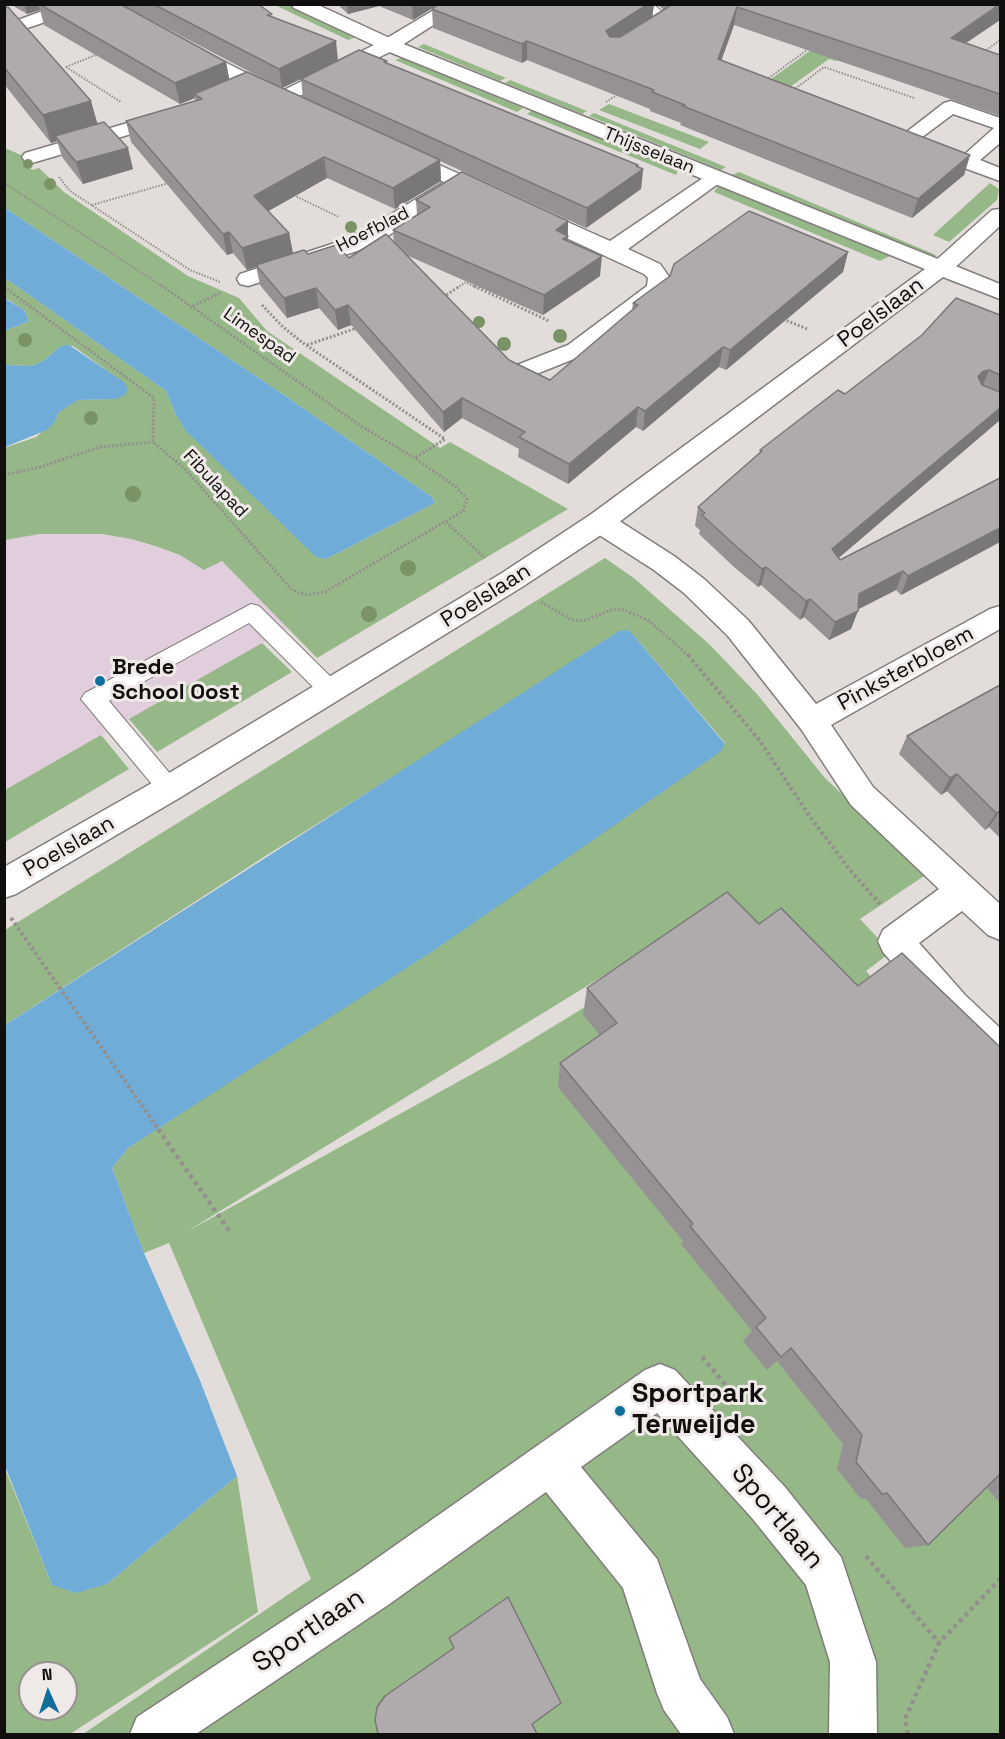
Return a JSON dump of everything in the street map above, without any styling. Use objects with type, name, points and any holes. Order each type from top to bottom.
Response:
[{"type":"street","points":[[4,31],[80,4]]},
{"type":"street","name":"Thijsselaan","points":[[300,4],[389,45],[1000,292]]},
{"type":"street","points":[[283,98],[389,45],[457,4]]},
{"type":"street","points":[[171,42],[304,108]]},
{"type":"street","points":[[231,92],[250,83]]},
{"type":"street","points":[[910,137],[951,107],[1000,124]]},
{"type":"street","points":[[32,157],[193,108]]},
{"type":"street","points":[[1000,133],[966,162],[1000,175]]},
{"type":"street","points":[[384,146],[652,269],[659,278],[658,288],[576,350],[521,372]]},
{"type":"street","points":[[612,250],[716,178]]},
{"type":"street","name":"Hoefblad","points":[[248,279],[349,246],[459,182]]},
{"type":"street","name":"Poelslaan","points":[[4,884],[331,691],[512,580],[600,522],[941,268],[1000,215]]},
{"type":"street","name":"Pinksterbloem","points":[[600,522],[664,563],[715,605],[757,650],[812,721],[862,796],[1000,925]]},
{"type":"street","name":"Pinksterbloem","points":[[812,721],[1000,616]]},
{"type":"street","points":[[963,891],[895,941],[952,1006],[1000,1052]]},
{"type":"street","name":"Sportlaan","points":[[154,1734],[372,1589],[660,1385],[768,1502],[825,1573],[854,1662],[853,1734]]},
{"type":"street","points":[[550,1463],[641,1575],[681,1693],[710,1734]]},
{"type":"lane","points":[[634,39],[665,20],[643,4]]},
{"type":"lane","points":[[170,788],[93,699],[251,612],[331,691]]},
{"type":"path","points":[[980,53],[1000,40]]},
{"type":"path","points":[[766,80],[814,45]]},
{"type":"path","points":[[98,54],[66,67],[153,122]]},
{"type":"path","points":[[787,95],[824,67],[917,99]]},
{"type":"path","points":[[58,73],[69,70]]},
{"type":"path","points":[[601,105],[624,90]]},
{"type":"path","points":[[92,205],[177,181]]},
{"type":"path","name":"Limespad","points":[[4,183],[193,306],[361,426],[415,458],[456,487],[467,499],[463,511],[446,522]]},
{"type":"path","points":[[282,189],[373,234]]},
{"type":"path","points":[[438,299],[477,274]]},
{"type":"path","points":[[466,282],[549,321]]},
{"type":"path","name":"Fibulapad","points":[[4,287],[154,398],[153,442],[185,469],[292,590],[306,595],[324,592],[446,522]]},
{"type":"path","points":[[193,306],[222,292]]},
{"type":"path","points":[[780,317],[812,331]]},
{"type":"path","points":[[307,345],[360,326]]},
{"type":"path","points":[[421,422],[432,418]]},
{"type":"path","points":[[415,458],[445,439]]},
{"type":"path","points":[[4,475],[40,467],[100,447],[153,442]]},
{"type":"path","points":[[446,522],[534,598],[572,620],[583,621],[614,609],[625,610],[649,621],[687,654],[760,741],[810,817],[851,871],[907,933]]},
{"type":"path","points":[[7,912],[55,985],[230,1232]]},
{"type":"path","points":[[908,1734],[905,1719],[939,1643],[1000,1579]]},
{"type":"shaded area","name":"Brede School Oost","points":[[40,534],[102,534],[131,539],[180,555],[204,570],[222,561],[289,628],[5,790],[5,540]]},
{"type":"green space","points":[[275,5],[293,5],[356,37],[348,40]]},
{"type":"green space","points":[[854,19],[882,29],[836,61],[829,59],[762,107],[742,100]]},
{"type":"green space","points":[[424,44],[506,78],[500,81],[418,47]]},
{"type":"green space","points":[[401,58],[523,108],[517,112],[395,60]]},
{"type":"green space","points":[[510,80],[587,111],[582,114],[505,83]]},
{"type":"green space","points":[[609,104],[709,142],[700,149],[599,110]]},
{"type":"green space","points":[[533,110],[678,170],[676,175],[527,114]]},
{"type":"green space","points":[[594,113],[726,167],[721,170],[589,116]]},
{"type":"green space","points":[[5,148],[21,155],[32,170],[39,168],[64,192],[188,276],[239,298],[267,331],[440,448],[450,442],[568,509],[317,658],[222,561],[204,570],[180,555],[155,546],[102,534],[40,534],[5,540],[4,448],[36,437],[54,422],[59,412],[78,400],[109,399],[128,389],[124,383],[73,346],[61,346],[43,361],[32,366],[5,365],[5,331],[29,321],[24,310],[5,298],[5,278],[166,391],[176,415],[326,559],[435,503],[432,497],[281,393],[5,208]]},
{"type":"green space","points":[[739,172],[936,255],[930,259],[727,177]]},
{"type":"green space","points":[[990,183],[999,189],[997,200],[949,242],[933,235]]},
{"type":"green space","points":[[718,186],[890,256],[880,261],[714,192]]},
{"type":"green space","name":"Sportpark Terweijde","points":[[605,558],[635,579],[709,644],[757,694],[825,778],[927,874],[860,919],[891,952],[866,971],[1000,1122],[1000,1734],[83,1734],[311,1579],[169,1243],[144,1253],[112,1168],[128,1148],[725,743],[629,630],[267,855],[5,1025],[5,930]],"holes":[[[706,913],[718,926],[503,1057],[186,1232]]]},
{"type":"green space","points":[[262,643],[292,672],[157,752],[129,719]]},
{"type":"green space","points":[[101,735],[129,769],[5,842],[5,790]]},
{"type":"green space","points":[[4,1466],[52,1585],[107,1584],[237,1476],[258,1612],[70,1734],[5,1734]]},
{"type":"water","points":[[5,208],[281,393],[432,497],[435,503],[326,559],[316,557],[186,431],[166,391],[5,278]]},
{"type":"water","points":[[4,298],[24,310],[29,321],[5,331]]},
{"type":"water","points":[[69,345],[125,383],[128,389],[125,395],[116,399],[78,400],[59,412],[54,423],[47,430],[5,447],[5,365],[32,366],[43,361],[61,346]]},
{"type":"water","points":[[629,630],[725,744],[720,752],[436,949],[128,1148],[112,1168],[144,1253],[199,1378],[237,1476],[107,1584],[76,1593],[52,1585],[5,1466],[5,1025],[619,631]]},
{"type":"building","points":[[39,4],[120,4],[226,62],[175,83]]},
{"type":"building","points":[[153,4],[258,4],[272,14],[267,15],[336,41],[279,69]]},
{"type":"building","points":[[439,4],[648,4],[606,31],[610,37],[620,37],[673,4],[1000,4],[951,38],[1000,55],[1000,94],[737,7],[718,59],[970,155],[918,199],[683,106],[685,105],[652,92],[654,90],[527,41],[522,44],[432,9]]},
{"type":"building","points":[[8,7],[91,101],[43,115],[4,67],[4,8]]},
{"type":"building","points":[[359,50],[643,169],[587,208],[301,79]]},
{"type":"building","points":[[247,72],[440,160],[393,188],[324,157],[254,196],[289,233],[242,248],[229,232],[223,234],[126,121],[202,99],[194,94]]},
{"type":"building","points":[[104,122],[128,148],[76,162],[55,136]]},
{"type":"building","points":[[462,172],[568,221],[556,230],[568,236],[563,239],[602,256],[544,295],[393,230],[430,207],[416,200]]},
{"type":"building","points":[[749,211],[848,252],[730,350],[723,347],[645,411],[638,407],[569,464],[519,437],[525,432],[462,398],[443,412],[348,305],[335,310],[316,288],[284,298],[256,265],[304,250],[308,254],[336,245],[349,258],[386,234],[509,360],[550,380],[638,305],[633,303],[670,276],[674,264]]},
{"type":"building","points":[[956,298],[1000,315],[1000,375],[989,370],[982,372],[978,377],[982,385],[1000,392],[1000,408],[832,549],[840,560],[1000,478],[1000,528],[908,576],[903,571],[859,594],[858,611],[835,622],[810,599],[806,601],[766,567],[762,569],[702,515],[705,513],[698,507],[762,451],[760,450],[808,413],[838,390],[845,394],[922,335]]},
{"type":"building","points":[[1000,685],[1000,811],[996,813],[957,774],[950,778],[907,736]]},
{"type":"building","points":[[727,892],[759,924],[781,908],[858,986],[902,953],[1000,1047],[1000,1474],[928,1545],[887,1493],[882,1494],[856,1462],[862,1435],[791,1348],[781,1357],[756,1327],[766,1318],[690,1226],[693,1224],[560,1063],[617,1023],[587,988]]},
{"type":"building","points":[[508,1597],[561,1703],[532,1724],[537,1734],[378,1734],[375,1720],[377,1707],[385,1696],[454,1648],[449,1638]]},
{"type":"place","name":"Brede School Oost","points":[[100,681]]},
{"type":"place","name":"Sportpark Terweijde","points":[[620,1411]]}]
